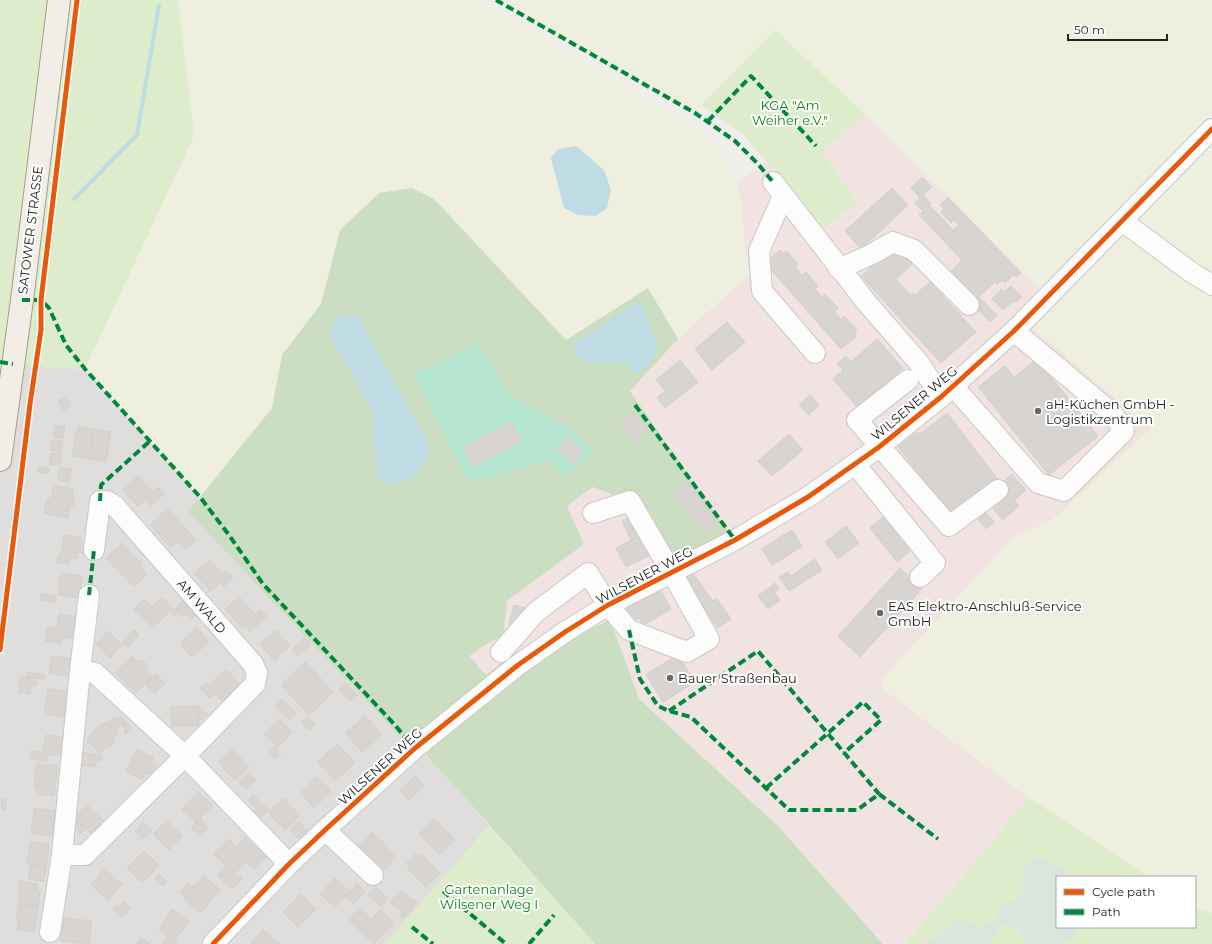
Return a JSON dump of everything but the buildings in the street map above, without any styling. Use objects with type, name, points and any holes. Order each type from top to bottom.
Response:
[{"type":"main road","name":"SATOWER STRASSE","points":[[0,460],[22,300],[59,0]]},
{"type":"street","name":"WILSENER WEG","points":[[212,944],[289,864],[325,830],[414,749],[518,665],[608,605],[769,521],[808,497],[856,464],[947,391],[1014,331],[1212,129]]},
{"type":"street","name":"WILSENER WEG","points":[[815,353],[762,291],[760,251],[778,189],[867,303],[919,362],[947,391]]},
{"type":"street","points":[[1122,221],[1191,272],[1212,285]]},
{"type":"street","points":[[839,269],[872,254],[893,242],[914,250],[969,305]]},
{"type":"street","points":[[947,391],[1038,483],[1064,491],[1124,431],[1114,414],[1014,331]]},
{"type":"street","points":[[908,380],[857,420],[949,526],[998,490]]},
{"type":"street","points":[[856,464],[935,563],[920,577]]},
{"type":"street","name":"AM WALD","points":[[62,855],[85,855],[255,684],[257,673],[253,664],[116,506],[107,501],[100,500],[94,550]]},
{"type":"street","points":[[501,652],[536,612],[588,573],[608,605],[629,630],[687,652],[709,639],[630,501],[593,513]]},
{"type":"street","points":[[50,932],[62,855],[89,595]]},
{"type":"street","points":[[80,671],[94,673],[185,756],[289,864]]},
{"type":"street","points":[[325,830],[373,875]]},
{"type":"shaded area","points":[[865,114],[1048,296],[1024,320],[1151,429],[1052,520],[1011,539],[882,688],[1029,798],[905,944],[883,944],[777,825],[639,699],[610,619],[571,640],[524,674],[486,675],[469,656],[488,643],[503,636],[507,601],[583,544],[567,506],[594,487],[630,501],[730,533],[630,391],[678,339],[749,274],[738,182],[767,162],[823,230],[857,202],[822,153]]},
{"type":"shaded area","points":[[13,364],[85,369],[200,497],[187,511],[410,747],[426,753],[489,826],[385,944],[0,944],[0,442]]},
{"type":"shaded area","points":[[1040,858],[1063,868],[1069,876],[1056,876],[1056,928],[1078,928],[1074,937],[1061,944],[1024,944],[1025,941],[1018,929],[999,926],[991,944],[926,944],[956,920],[972,922],[978,929],[990,922],[996,917],[1002,905],[1010,900],[1014,902],[1024,893],[1022,886],[1023,867],[1030,861]]},
{"type":"green space","points":[[0,0],[178,0],[194,136],[85,369],[13,364],[0,442]]},
{"type":"green space","points":[[178,0],[477,0],[691,125],[721,151],[738,182],[749,274],[678,339],[648,288],[566,341],[434,199],[340,230],[321,304],[282,355],[272,408],[200,497],[85,369],[194,136]]},
{"type":"green space","points":[[496,0],[1212,0],[1212,913],[1196,908],[1196,876],[1147,876],[1029,798],[882,688],[884,677],[1011,539],[1052,520],[1151,429],[1024,320],[1048,296],[865,114],[775,31],[695,113]]},
{"type":"green space","name":"KGA \"Am Weiher e.V.\"","points":[[775,30],[865,114],[822,153],[857,202],[823,230],[743,135],[702,105]]},
{"type":"green space","points":[[412,188],[434,199],[566,340],[648,288],[678,339],[630,391],[730,534],[668,565],[630,501],[593,487],[567,506],[584,544],[507,601],[503,637],[488,643],[469,656],[486,675],[511,655],[524,674],[571,640],[610,619],[639,699],[777,825],[883,944],[595,944],[426,754],[410,747],[187,511],[272,408],[282,355],[321,304],[340,230],[379,193]]},
{"type":"green space","points":[[479,343],[508,394],[574,431],[593,453],[565,477],[549,460],[469,483],[414,374]]},
{"type":"green space","points":[[1029,798],[1147,876],[1069,876],[1063,868],[1022,885],[1024,893],[1014,902],[1002,905],[998,914],[993,920],[978,929],[972,922],[956,920],[926,944],[905,944]]},
{"type":"green space","name":"Gartenanlage Wilsener Weg I","points":[[489,826],[595,944],[385,944]]},
{"type":"green space","points":[[1196,908],[1212,913],[1212,944],[1061,944],[1074,937],[1078,928],[1196,928]]},
{"type":"green space","points":[[999,926],[1018,929],[1025,941],[1024,944],[991,944]]},
{"type":"water","points":[[576,146],[604,170],[611,190],[607,208],[596,216],[578,215],[564,208],[551,158],[558,149]]},
{"type":"water","points":[[640,300],[658,348],[647,368],[634,373],[625,363],[581,362],[572,345]]},
{"type":"water","points":[[337,316],[358,316],[428,442],[429,455],[416,475],[397,485],[377,480],[372,411],[329,333]]},
{"type":"waterway","points":[[74,199],[137,135],[159,5]]},
{"type":"marked path","points":[[496,0],[695,113],[735,141],[758,164],[773,182]]},
{"type":"marked path","points":[[708,121],[751,76],[816,146]]},
{"type":"marked path","points":[[22,300],[41,300],[49,308],[66,345],[85,369],[200,497],[229,535],[263,584],[395,725],[414,749]]},
{"type":"marked path","points":[[0,362],[13,364]]},
{"type":"marked path","points":[[635,405],[735,540]]},
{"type":"marked path","points":[[100,501],[101,485],[150,441]]},
{"type":"marked path","points":[[89,595],[94,550]]},
{"type":"marked path","points":[[629,630],[640,679],[658,706],[669,711],[691,717],[789,810],[857,810],[879,794],[938,839]]},
{"type":"marked path","points":[[669,711],[758,651],[879,794]]},
{"type":"marked path","points":[[766,788],[863,702],[881,720],[844,753]]},
{"type":"marked path","points":[[443,891],[506,944]]},
{"type":"marked path","points":[[529,944],[554,915]]},
{"type":"marked path","points":[[412,927],[433,944]]},
{"type":"cycle path","points":[[0,650],[30,404],[41,330],[41,300],[77,0]]},
{"type":"cycle path","points":[[213,944],[289,864],[325,830],[414,749],[518,665],[565,632],[608,605],[735,540],[808,497],[879,447],[941,397],[1014,331],[1212,129]]},
{"type":"place","name":"aH-Küchen GmbH - Logistikzentrum","points":[[1038,411]]},
{"type":"place","name":"EAS Elektro-Anschluß-Service GmbH","points":[[880,613]]},
{"type":"place","name":"Bauer Straßenbau","points":[[670,678]]}]
